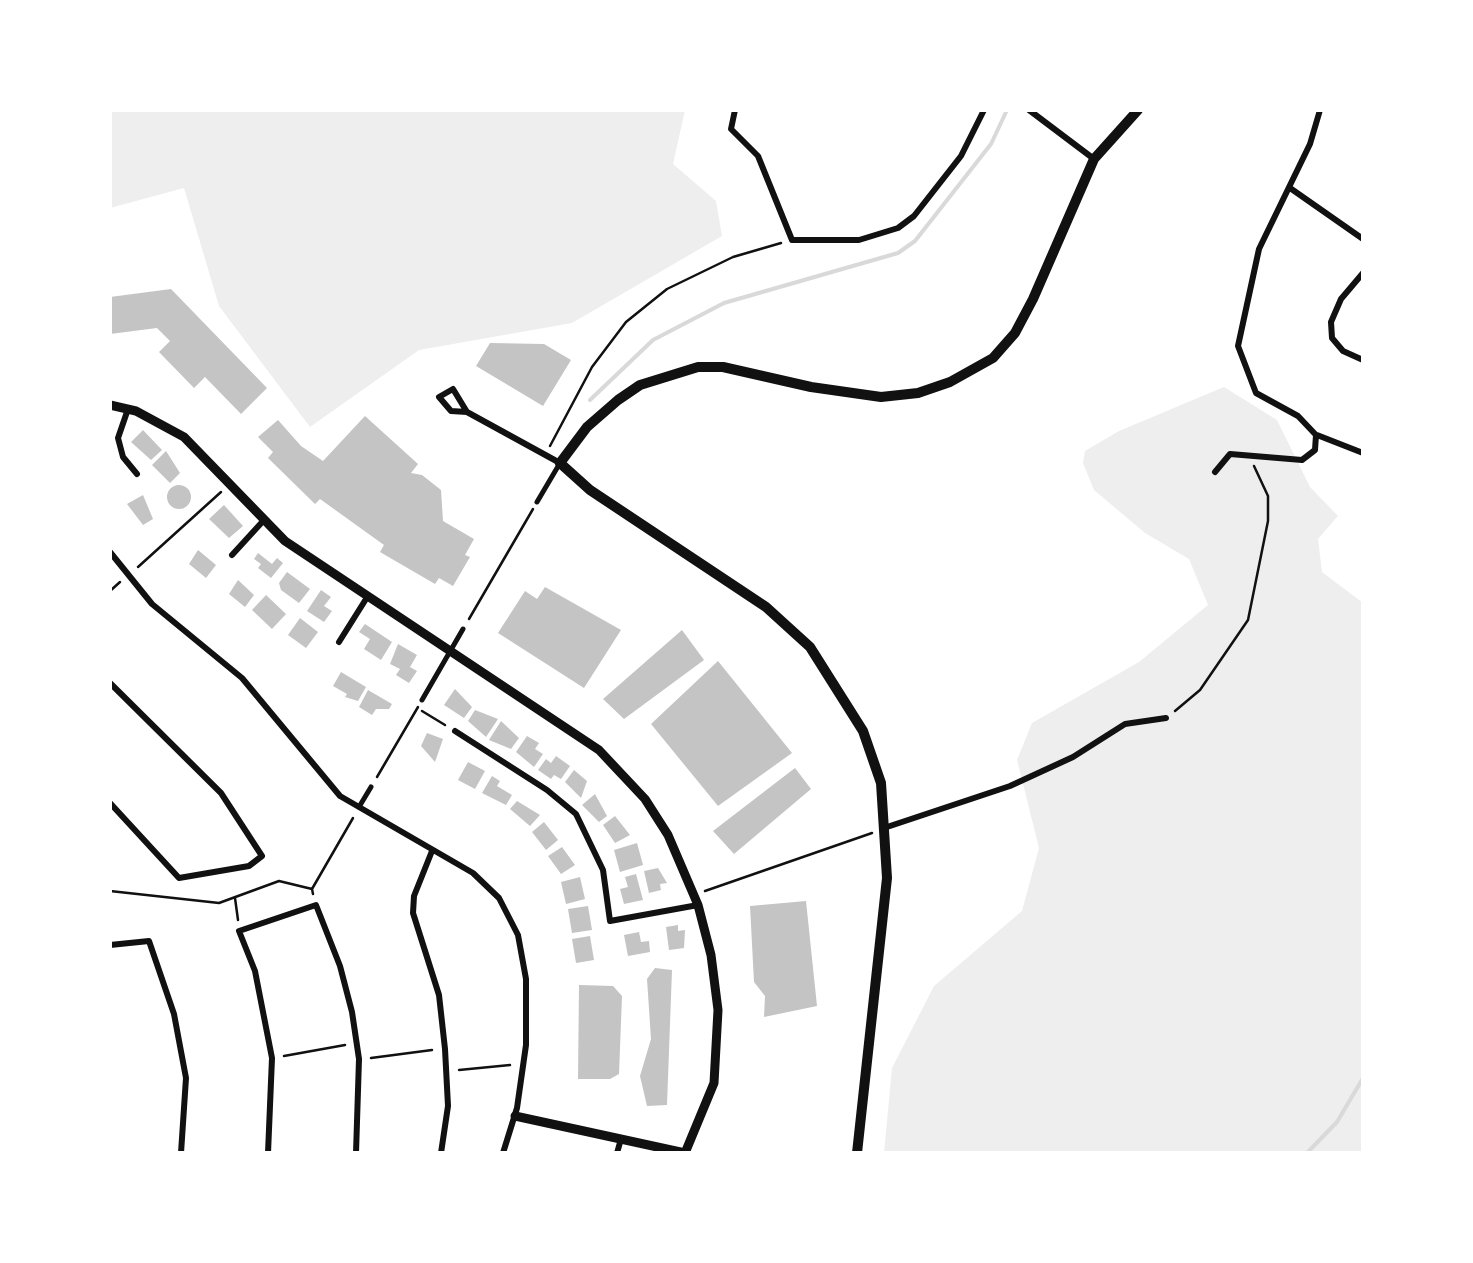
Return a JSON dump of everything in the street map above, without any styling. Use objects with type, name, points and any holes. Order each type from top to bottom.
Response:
[{"type":"main road","points":[[857,1153],[884,928],[888,828],[881,783],[862,732],[810,647],[766,607],[590,490],[560,464],[587,427],[618,400],[640,385],[698,367],[723,367],[882,397],[918,392],[993,358],[1015,333],[1094,159],[1138,110]]},
{"type":"street","points":[[735,110],[731,129],[758,156],[792,240],[859,240],[898,228],[914,216],[961,156],[984,110]]},
{"type":"street","points":[[1029,110],[1094,159]]},
{"type":"street","points":[[1320,110],[1290,188],[1259,249],[1238,346],[1256,393],[1298,416],[1316,435],[1363,453]]},
{"type":"street","points":[[1290,188],[1363,239]]},
{"type":"street","points":[[1363,273],[1341,300],[1331,322],[1332,338],[1343,351],[1363,360]]},
{"type":"street","points":[[467,412],[453,389],[439,396],[451,411],[467,412],[560,464],[538,502]]},
{"type":"street","points":[[110,405],[128,409],[184,437],[285,542],[584,740],[623,773],[668,835],[696,900],[711,955],[718,1010],[714,1083],[686,1153],[515,1116]]},
{"type":"street","points":[[128,409],[118,438],[123,457],[137,474]]},
{"type":"street","points":[[1216,472],[1230,454],[1302,460],[1316,450],[1316,435]]},
{"type":"street","points":[[232,555],[264,520]]},
{"type":"street","points":[[110,552],[152,604],[242,678],[313,766],[358,810],[490,886],[518,935],[526,979],[523,1064],[515,1116],[504,1153]]},
{"type":"street","points":[[339,642],[366,599]]},
{"type":"street","points":[[422,700],[464,629]]},
{"type":"street","points":[[110,683],[221,793],[262,856],[248,866],[180,878],[110,803]]},
{"type":"street","points":[[888,828],[1010,786],[1073,757],[1125,724],[1166,718]]},
{"type":"street","points":[[454,731],[547,790],[576,814],[602,870],[610,921],[696,900]]},
{"type":"street","points":[[358,810],[371,788]]},
{"type":"street","points":[[432,851],[414,896],[413,913],[439,995],[447,1072],[441,1153]]},
{"type":"street","points":[[268,1153],[272,1058],[255,971],[239,931],[316,906],[340,966],[359,1059],[356,1153]]},
{"type":"street","points":[[110,944],[150,941],[174,1014],[186,1078],[182,1153]]},
{"type":"street","points":[[616,1153],[621,1139]]},
{"type":"path","points":[[546,455],[592,367],[626,322],[668,289],[717,265],[792,240]]},
{"type":"path","points":[[1166,718],[1200,690],[1248,620],[1268,496],[1246,455]]},
{"type":"path","points":[[110,591],[231,484]]},
{"type":"path","points":[[464,629],[538,502]]},
{"type":"path","points":[[371,788],[422,700]]},
{"type":"path","points":[[417,708],[454,731]]},
{"type":"path","points":[[316,906],[312,889],[358,810]]},
{"type":"path","points":[[696,900],[888,828]]},
{"type":"path","points":[[110,891],[219,903],[279,881],[312,889]]},
{"type":"path","points":[[235,898],[239,931]]},
{"type":"path","points":[[272,1058],[356,1043]]},
{"type":"path","points":[[359,1059],[445,1049]]},
{"type":"path","points":[[447,1072],[523,1064]]},
{"type":"shaded area","points":[[110,110],[685,110],[673,164],[716,201],[722,236],[572,323],[419,350],[310,427],[219,306],[184,188],[110,208]]},
{"type":"shaded area","points":[[1224,387],[1277,420],[1310,487],[1338,516],[1318,539],[1322,572],[1363,603],[1363,1153],[884,1153],[892,1068],[934,986],[1022,911],[1039,848],[1017,760],[1032,723],[1139,662],[1208,605],[1189,559],[1145,533],[1094,490],[1083,463],[1085,451],[1119,431]]},
{"type":"building","points":[[171,289],[267,388],[241,414],[205,377],[194,388],[159,352],[170,341],[157,328],[110,334],[110,297]]},
{"type":"building","points":[[490,343],[544,344],[571,360],[543,406],[476,366]]},
{"type":"building","points":[[365,416],[418,464],[411,473],[422,475],[441,490],[443,521],[474,539],[465,555],[470,557],[453,586],[439,578],[435,584],[380,552],[384,545],[320,499],[315,504],[268,458],[273,452],[258,437],[278,420],[301,446],[323,461]]},
{"type":"building","points":[[143,430],[162,450],[151,460],[131,442]]},
{"type":"building","points":[[166,451],[180,473],[170,483],[152,465]]},
{"type":"building","points":[[179,485],[191,497],[179,509],[167,497]]},
{"type":"building","points":[[143,495],[153,519],[143,525],[127,504]]},
{"type":"building","points":[[224,505],[243,526],[229,538],[209,519]]},
{"type":"building","points":[[198,550],[216,565],[206,578],[189,564]]},
{"type":"building","points":[[258,553],[272,564],[277,558],[283,563],[271,578],[258,568],[261,564],[254,559]]},
{"type":"building","points":[[287,572],[310,589],[299,603],[281,590],[279,583]]},
{"type":"building","points":[[238,580],[254,595],[245,607],[229,594]]},
{"type":"building","points":[[545,587],[621,630],[584,688],[498,633],[525,591],[537,599]]},
{"type":"building","points":[[321,590],[331,597],[324,606],[332,611],[324,622],[307,611]]},
{"type":"building","points":[[266,595],[286,614],[272,629],[252,610]]},
{"type":"building","points":[[300,618],[318,632],[306,648],[288,635]]},
{"type":"building","points":[[365,624],[392,642],[381,660],[364,649],[370,639],[359,632]]},
{"type":"building","points":[[682,630],[704,660],[624,719],[603,699]]},
{"type":"building","points":[[398,644],[417,655],[410,667],[417,671],[409,683],[396,675],[400,669],[390,664]]},
{"type":"building","points":[[718,661],[792,753],[718,806],[651,724]]},
{"type":"building","points":[[341,672],[366,687],[358,701],[345,697],[347,694],[333,686]]},
{"type":"building","points":[[455,689],[472,707],[464,718],[444,705]]},
{"type":"building","points":[[368,690],[392,704],[389,709],[376,709],[372,715],[359,707]]},
{"type":"building","points":[[475,710],[498,719],[486,737],[468,721]]},
{"type":"building","points":[[501,721],[519,738],[511,749],[489,740]]},
{"type":"building","points":[[427,733],[443,739],[435,762],[421,746]]},
{"type":"building","points":[[527,736],[539,743],[535,749],[543,754],[534,767],[516,752]]},
{"type":"building","points":[[556,756],[570,766],[561,779],[554,775],[551,779],[538,770],[546,759],[551,763]]},
{"type":"building","points":[[468,762],[485,771],[475,789],[458,780]]},
{"type":"building","points":[[795,768],[811,789],[734,854],[713,831]]},
{"type":"building","points":[[574,770],[587,781],[581,798],[565,782]]},
{"type":"building","points":[[492,776],[500,781],[497,786],[512,795],[506,805],[482,793]]},
{"type":"building","points":[[595,794],[607,816],[599,822],[582,805]]},
{"type":"building","points":[[517,801],[540,815],[530,826],[510,809]]},
{"type":"building","points":[[615,816],[630,835],[615,843],[603,825]]},
{"type":"building","points":[[544,822],[558,840],[546,850],[532,832]]},
{"type":"building","points":[[637,843],[643,865],[620,872],[614,850]]},
{"type":"building","points":[[562,847],[575,865],[561,874],[548,856]]},
{"type":"building","points":[[658,868],[667,883],[660,884],[661,890],[649,893],[644,871]]},
{"type":"building","points":[[636,874],[643,900],[624,904],[620,889],[628,887],[625,877]]},
{"type":"building","points":[[580,877],[585,899],[566,904],[561,882]]},
{"type":"building","points":[[806,901],[817,1006],[764,1017],[765,996],[754,982],[750,906]]},
{"type":"building","points":[[588,906],[592,930],[572,933],[568,909]]},
{"type":"building","points":[[678,925],[678,931],[685,930],[684,948],[669,950],[666,927]]},
{"type":"building","points":[[639,932],[641,942],[649,941],[650,952],[628,956],[624,935]]},
{"type":"building","points":[[590,936],[594,960],[576,963],[572,939]]},
{"type":"building","points":[[655,968],[672,970],[667,1105],[647,1106],[640,1076],[651,1039],[647,979]]},
{"type":"building","points":[[579,985],[613,986],[622,996],[619,1074],[610,1079],[578,1079]]},
{"type":"waterway","points":[[590,400],[653,340],[724,303],[898,253],[915,241],[991,144],[1007,110]]},
{"type":"waterway","points":[[1307,1153],[1337,1122],[1363,1078]]}]
